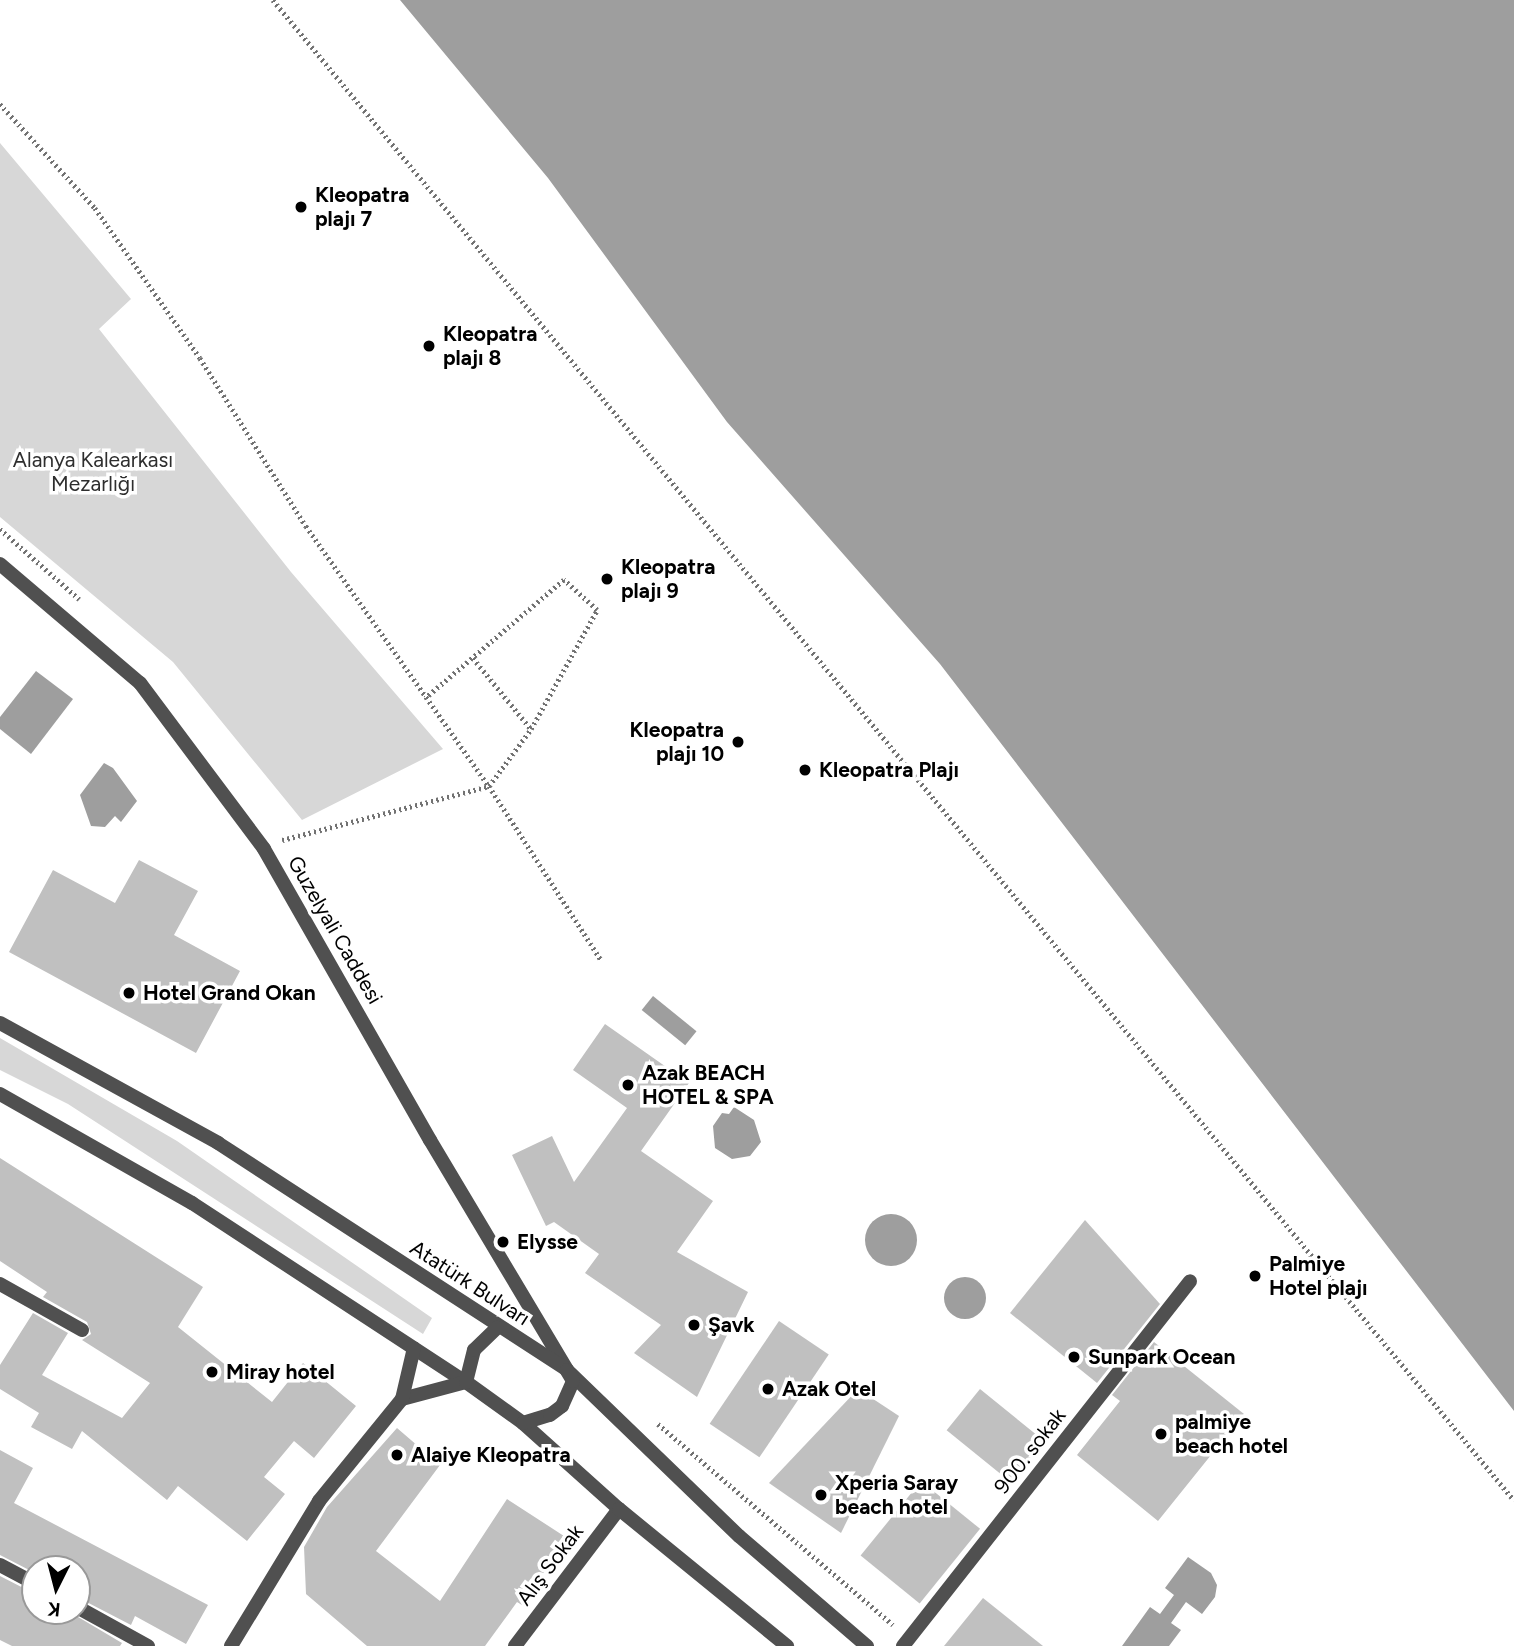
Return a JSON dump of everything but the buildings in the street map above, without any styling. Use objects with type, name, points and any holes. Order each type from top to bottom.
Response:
[{"type":"street","name":"Guzelyali Caddesi","points":[[0,564],[140,683],[264,849],[429,1140],[567,1370]]},
{"type":"street","name":"Atatürk Bulvarı","points":[[0,1023],[218,1143],[498,1328],[567,1370],[739,1536],[867,1646]]},
{"type":"street","points":[[0,1094],[192,1203],[466,1382],[523,1423],[619,1509],[787,1646]]},
{"type":"street","name":"900. sokak","points":[[906,1642],[1190,1282]]},
{"type":"street","points":[[0,1284],[82,1330]]},
{"type":"street","points":[[466,1382],[474,1350],[498,1328]]},
{"type":"street","points":[[231,1646],[319,1501],[402,1399],[414,1348]]},
{"type":"street","points":[[523,1423],[550,1415],[562,1406],[573,1381],[567,1370]]},
{"type":"street","points":[[402,1399],[466,1382]]},
{"type":"street","name":"Alış Sokak","points":[[515,1646],[619,1509]]},
{"type":"street","points":[[0,1564],[21,1576]]},
{"type":"street","points":[[91,1615],[148,1646]]},
{"type":"path","points":[[273,0],[1514,1500]]},
{"type":"path","points":[[0,104],[95,208],[200,358],[306,526],[489,786],[601,960]]},
{"type":"path","points":[[0,529],[83,602]]},
{"type":"path","points":[[264,849],[284,839],[489,786],[531,729],[597,610],[564,580],[426,698]]},
{"type":"path","points":[[473,658],[531,729]]},
{"type":"path","points":[[276,828],[290,851]]},
{"type":"path","points":[[650,1418],[906,1642]]},
{"type":"green space","name":"Alanya Kalearkası Mezarlığı","points":[[0,143],[131,299],[99,329],[291,572],[443,749],[302,820],[173,662],[0,517]]},
{"type":"green space","points":[[0,1038],[177,1141],[432,1318],[423,1334],[68,1104],[0,1070]]},
{"type":"shaded area","points":[[400,0],[1514,0],[1514,1411],[940,664],[727,422],[548,178]]},
{"type":"shaded area","points":[[36,671],[73,699],[31,754],[0,729],[0,717]]},
{"type":"shaded area","points":[[104,763],[113,768],[137,801],[121,822],[115,816],[105,827],[91,826],[80,795]]},
{"type":"shaded area","points":[[653,996],[697,1031],[685,1045],[642,1010]]},
{"type":"shaded area","points":[[734,1107],[754,1120],[761,1142],[750,1156],[732,1159],[715,1148],[713,1126],[722,1113],[729,1114]]},
{"type":"shaded area","points":[[891,1214],[901,1216],[909,1222],[915,1230],[915,1250],[909,1258],[901,1264],[891,1266],[881,1264],[873,1258],[867,1250],[865,1240],[867,1230],[873,1222],[881,1216]]},
{"type":"shaded area","points":[[965,1277],[980,1283],[986,1298],[980,1313],[965,1319],[950,1313],[944,1298],[950,1283]]},
{"type":"shaded area","points":[[1188,1557],[1211,1573],[1217,1585],[1215,1597],[1202,1614],[1186,1602],[1171,1623],[1181,1630],[1169,1646],[1122,1646],[1150,1607],[1160,1614],[1174,1595],[1165,1588]]},
{"type":"place","name":"Kleopatra plajı 7","points":[[301,207]]},
{"type":"place","name":"Kleopatra plajı 8","points":[[429,346]]},
{"type":"place","name":"Kleopatra plajı 9","points":[[607,579]]},
{"type":"place","name":"Kleopatra plajı 10","points":[[738,742]]},
{"type":"place","name":"Kleopatra Plajı","points":[[805,770]]},
{"type":"place","name":"Hotel Grand Okan","points":[[129,993]]},
{"type":"place","name":"Azak BEACH HOTEL & SPA","points":[[628,1085]]},
{"type":"place","name":"Elysse","points":[[503,1242]]},
{"type":"place","name":"Palmiye Hotel plajı","points":[[1255,1276]]},
{"type":"place","name":"Şavk","points":[[694,1325]]},
{"type":"place","name":"Sunpark Ocean","points":[[1074,1357]]},
{"type":"place","name":"Miray hotel","points":[[212,1372]]},
{"type":"place","name":"Azak Otel","points":[[768,1389]]},
{"type":"place","name":"palmiye beach hotel","points":[[1161,1434]]},
{"type":"place","name":"Alaiye Kleopatra","points":[[397,1455]]},
{"type":"place","name":"Xperia Saray beach hotel","points":[[821,1495]]}]
